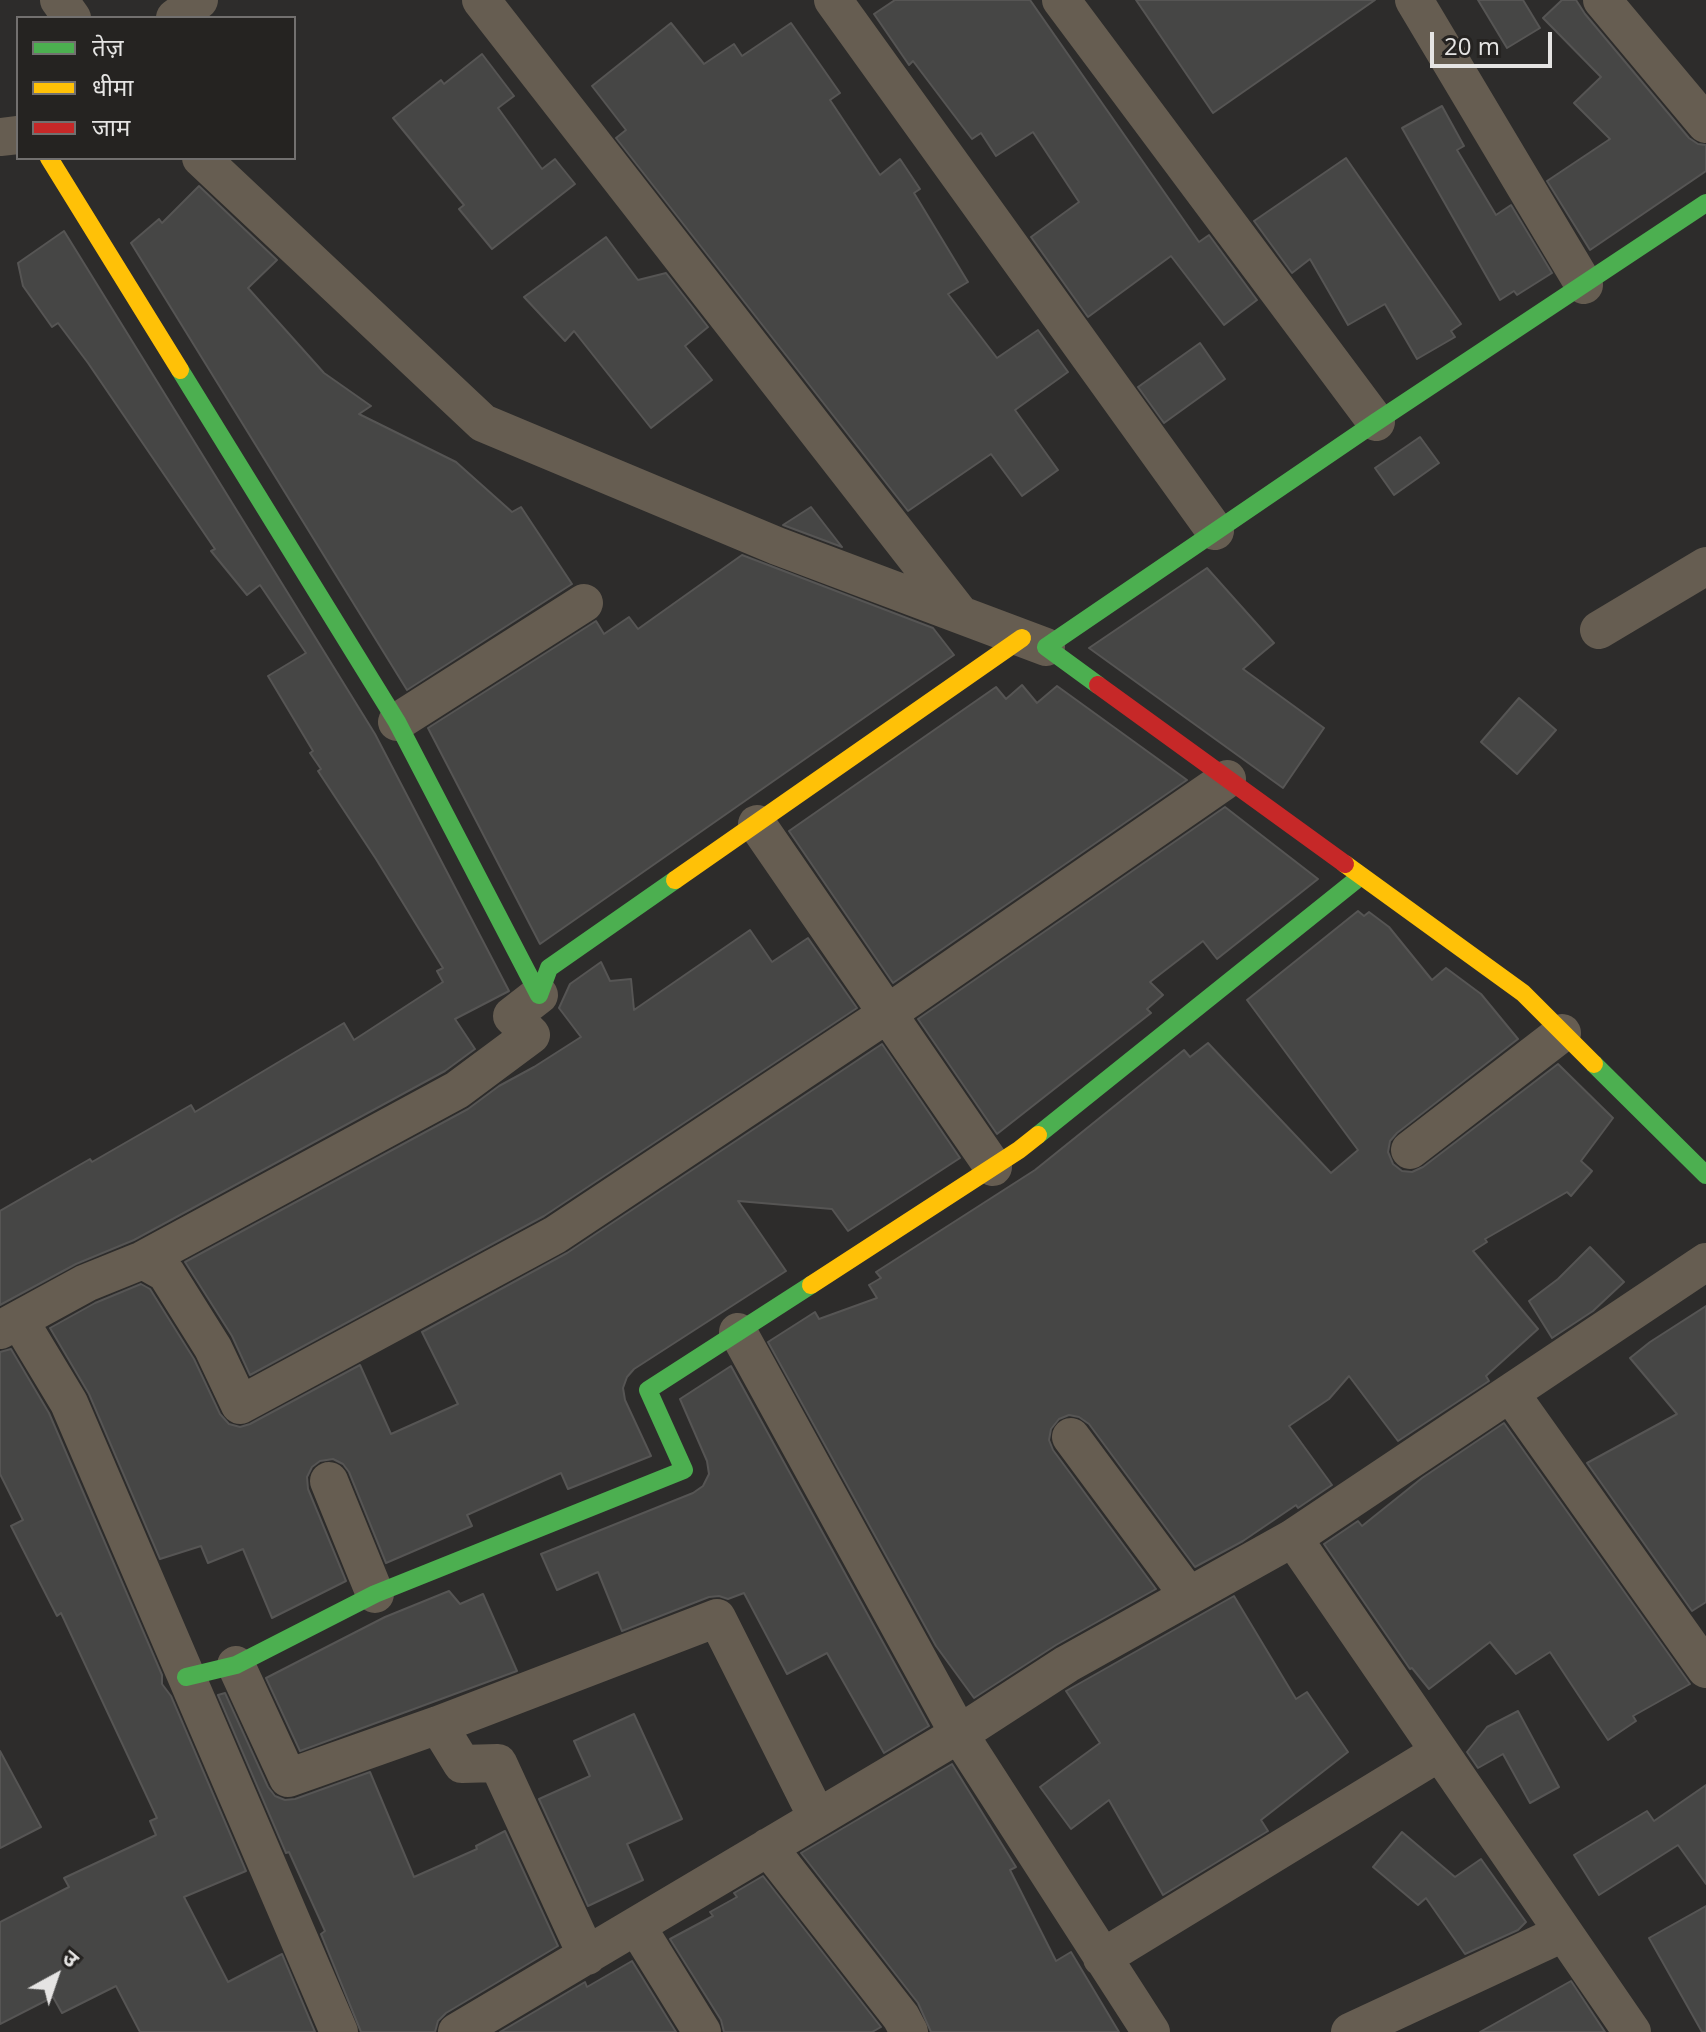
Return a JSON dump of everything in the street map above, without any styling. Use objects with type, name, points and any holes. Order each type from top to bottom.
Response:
[{"type":"street","points":[[178,16],[199,0]]},
{"type":"street","points":[[481,0],[959,613]]},
{"type":"street","points":[[833,0],[1215,531]]},
{"type":"street","points":[[1061,0],[1376,422]]},
{"type":"street","points":[[1414,0],[1584,285]]},
{"type":"street","points":[[1602,0],[1706,124]]},
{"type":"street","points":[[50,160],[397,722],[539,995]]},
{"type":"street","points":[[203,160],[483,423],[777,546],[1034,643],[1523,993],[1706,1175]]},
{"type":"street","points":[[339,2032],[69,1403],[10,1325],[86,1283],[143,1260],[457,1090],[531,1035],[512,1016],[539,995],[549,968],[757,824],[1034,643],[1215,531],[1706,203]]},
{"type":"street","points":[[1599,630],[1706,566]]},
{"type":"street","points":[[397,722],[584,603]]},
{"type":"street","points":[[143,1260],[166,1273],[213,1348],[240,1405],[555,1235],[887,1014],[1227,779]]},
{"type":"street","points":[[757,824],[993,1167]]},
{"type":"street","points":[[186,1677],[236,1665],[375,1594],[684,1470],[648,1390],[1019,1150],[1361,876]]},
{"type":"street","points":[[1410,1150],[1562,1033]]},
{"type":"street","points":[[461,2031],[959,1734],[1067,1664],[1293,1538],[1706,1262]]},
{"type":"street","points":[[738,1332],[959,1734],[1151,2032]]},
{"type":"street","points":[[1510,1393],[1706,1669]]},
{"type":"street","points":[[1071,1437],[1189,1596]]},
{"type":"street","points":[[329,1481],[375,1594]]},
{"type":"street","points":[[1293,1538],[1632,2032]]},
{"type":"street","points":[[236,1665],[288,1778],[438,1725],[717,1618],[817,1817]]},
{"type":"street","points":[[438,1725],[462,1764],[498,1763],[587,1956]]},
{"type":"street","points":[[1102,1958],[1438,1753]]},
{"type":"street","points":[[768,1847],[901,2017],[909,2032]]},
{"type":"street","points":[[637,1927],[702,2032]]},
{"type":"street","points":[[1351,2032],[1563,1933]]},
{"type":"building","points":[[895,0],[1030,0],[1199,242],[1209,235],[1257,300],[1224,325],[1171,256],[1088,317],[1031,237],[1079,202],[1033,132],[996,156],[981,133],[972,139],[913,61],[909,65],[874,14]]},
{"type":"building","points":[[1136,0],[1375,0],[1213,113]]},
{"type":"building","points":[[1478,0],[1523,0],[1540,28],[1507,48]]},
{"type":"building","points":[[1562,0],[1576,0],[1689,138],[1706,145],[1706,171],[1590,250],[1547,181],[1610,139],[1574,103],[1601,77],[1543,18]]},
{"type":"building","points":[[671,23],[704,64],[734,44],[742,56],[791,23],[840,93],[830,100],[880,175],[900,159],[920,189],[914,193],[968,282],[948,294],[997,358],[1038,330],[1068,372],[1015,410],[1058,470],[1022,496],[991,454],[908,511],[616,138],[626,130],[592,86]]},
{"type":"building","points":[[482,54],[514,96],[498,108],[542,169],[555,159],[575,184],[492,249],[459,209],[464,205],[393,118],[441,80],[444,84]]},
{"type":"building","points":[[1442,106],[1464,146],[1457,150],[1496,215],[1511,205],[1552,273],[1517,295],[1514,291],[1500,300],[1402,128]]},
{"type":"building","points":[[1346,158],[1461,324],[1451,331],[1455,337],[1417,359],[1385,304],[1348,325],[1310,259],[1292,273],[1254,221]]},
{"type":"building","points":[[199,186],[277,260],[248,288],[324,373],[371,406],[359,414],[456,462],[512,512],[521,507],[572,584],[407,690],[131,243],[159,219],[162,223]]},
{"type":"building","points":[[64,231],[375,734],[509,991],[455,1019],[475,1049],[445,1071],[134,1240],[76,1264],[0,1305],[0,1211],[191,1105],[195,1112],[344,1023],[354,1040],[443,982],[437,971],[443,968],[318,771],[321,769],[310,753],[313,751],[268,676],[306,653],[260,585],[247,595],[211,551],[215,549],[88,363],[58,323],[52,327],[23,286],[18,263]]},
{"type":"building","points":[[606,237],[638,280],[666,273],[708,327],[685,346],[712,380],[651,428],[574,331],[565,341],[524,297]]},
{"type":"building","points":[[1200,343],[1225,379],[1164,423],[1138,387]]},
{"type":"building","points":[[1420,437],[1439,463],[1394,495],[1375,468]]},
{"type":"building","points":[[811,507],[842,547],[783,525]]},
{"type":"building","points":[[742,555],[933,628],[954,655],[540,944],[428,728],[596,621],[604,634],[629,617],[638,629]]},
{"type":"building","points":[[1207,568],[1274,643],[1243,669],[1324,728],[1283,788],[1089,648]]},
{"type":"building","points":[[1022,685],[1037,703],[1057,686],[1187,780],[893,983],[789,831],[996,687],[1006,699]]},
{"type":"building","points":[[1519,698],[1556,730],[1517,774],[1481,742]]},
{"type":"building","points":[[1225,807],[1318,879],[1217,959],[1203,941],[1150,982],[1163,995],[1147,1009],[1151,1013],[997,1134],[918,1019]]},
{"type":"building","points":[[1358,911],[1364,916],[1369,912],[1389,927],[1432,980],[1446,968],[1481,994],[1518,1039],[1397,1133],[1390,1141],[1388,1152],[1393,1164],[1402,1171],[1412,1172],[1423,1167],[1558,1064],[1613,1118],[1581,1161],[1592,1171],[1571,1196],[1567,1192],[1485,1239],[1487,1242],[1473,1251],[1538,1329],[1486,1376],[1489,1381],[1398,1441],[1349,1376],[1329,1399],[1289,1426],[1332,1485],[1195,1567],[1089,1424],[1069,1415],[1059,1419],[1051,1429],[1049,1440],[1053,1450],[1156,1589],[1056,1645],[974,1698],[936,1646],[768,1342],[815,1312],[819,1319],[877,1298],[869,1285],[881,1278],[876,1272],[1035,1170],[1184,1050],[1190,1057],[1208,1043],[1331,1173],[1358,1150],[1247,1000]]},
{"type":"building","points":[[750,930],[772,962],[808,938],[857,1008],[544,1216],[250,1375],[232,1336],[185,1262],[468,1109],[499,1086],[581,1037],[559,1008],[570,984],[601,962],[610,981],[631,979],[634,1010]]},
{"type":"building","points":[[882,1044],[960,1158],[848,1231],[832,1209],[738,1201],[786,1271],[634,1369],[627,1377],[623,1388],[625,1400],[651,1456],[568,1489],[561,1473],[467,1515],[472,1526],[386,1563],[349,1472],[343,1464],[333,1459],[320,1461],[312,1467],[307,1477],[308,1489],[346,1581],[272,1618],[243,1549],[208,1563],[201,1546],[160,1559],[89,1394],[50,1328],[95,1303],[141,1284],[150,1289],[194,1359],[220,1414],[229,1424],[240,1427],[250,1424],[360,1365],[391,1434],[458,1404],[422,1332],[567,1253]]},
{"type":"building","points":[[1590,1247],[1624,1282],[1593,1311],[1552,1338],[1529,1301],[1558,1279]]},
{"type":"building","points":[[1706,1306],[1706,1602],[1692,1611],[1587,1463],[1677,1414],[1630,1358]]},
{"type":"building","points":[[11,1349],[49,1413],[162,1675],[162,1684],[171,1696],[246,1871],[184,1897],[228,1982],[282,1954],[315,2032],[140,2032],[116,1986],[62,2013],[53,1997],[0,2024],[0,1922],[69,1887],[64,1878],[156,1835],[150,1821],[157,1818],[61,1613],[57,1616],[11,1526],[23,1520],[0,1474],[0,1352]]},
{"type":"building","points":[[731,1366],[929,1726],[884,1753],[827,1653],[787,1674],[744,1593],[728,1599],[709,1597],[622,1631],[598,1572],[557,1590],[541,1554],[693,1493],[703,1486],[709,1474],[707,1461],[680,1399]]},
{"type":"building","points":[[1504,1423],[1690,1684],[1633,1716],[1636,1721],[1608,1740],[1550,1652],[1516,1674],[1490,1642],[1429,1689],[1410,1669],[1324,1544],[1358,1521],[1362,1526],[1422,1478]]},
{"type":"building","points":[[449,1591],[460,1604],[483,1594],[517,1671],[300,1751],[266,1678],[385,1617]]},
{"type":"building","points":[[1234,1596],[1296,1699],[1307,1692],[1348,1752],[1261,1820],[1268,1831],[1163,1895],[1109,1800],[1071,1829],[1040,1787],[1100,1743],[1066,1691]]},
{"type":"building","points":[[225,1693],[275,1796],[285,1800],[295,1799],[370,1772],[414,1877],[477,1849],[476,1846],[505,1831],[558,1946],[446,2013],[438,2021],[435,2032],[361,2032],[321,1934],[325,1931],[289,1852],[286,1853],[218,1695]]},
{"type":"building","points":[[1518,1711],[1559,1787],[1530,1803],[1503,1754],[1478,1768],[1467,1752],[1487,1727]]},
{"type":"building","points":[[634,1714],[682,1819],[627,1844],[643,1880],[588,1906],[539,1799],[590,1776],[574,1741]]},
{"type":"building","points":[[0,1751],[41,1827],[0,1848]]},
{"type":"building","points":[[952,1764],[1016,1867],[1010,1870],[1056,1961],[1071,1952],[1119,2032],[931,2032],[918,2003],[801,1853]]},
{"type":"building","points":[[1706,1785],[1706,1884],[1678,1845],[1599,1895],[1574,1855],[1647,1811],[1654,1821]]},
{"type":"building","points":[[1402,1832],[1455,1877],[1481,1859],[1526,1922],[1518,1930],[1465,1954],[1426,1898],[1418,1905],[1373,1867]]},
{"type":"building","points":[[763,1876],[881,2027],[872,2032],[724,2032],[721,2020],[670,1939],[713,1916],[710,1912],[737,1897],[734,1893]]},
{"type":"building","points":[[1706,1906],[1706,2032],[1702,2032],[1649,1938]]},
{"type":"building","points":[[632,1961],[676,2032],[500,2032],[585,1982],[587,1987]]},
{"type":"building","points":[[1571,1981],[1605,2032],[1480,2032]]},
{"type":"traffic: fast","points":[[1098,685],[1046,647],[1376,422],[1706,203]]},
{"type":"traffic: fast","points":[[180,370],[397,722],[539,995],[549,968],[675,880]]},
{"type":"traffic: fast","points":[[1038,1135],[1361,876]]},
{"type":"traffic: fast","points":[[1594,1064],[1706,1175]]},
{"type":"traffic: fast","points":[[186,1677],[236,1665],[375,1594],[684,1470],[648,1390],[811,1285]]},
{"type":"traffic: slow","points":[[50,160],[180,370]]},
{"type":"traffic: slow","points":[[675,880],[1022,638]]},
{"type":"traffic: slow","points":[[1345,864],[1523,993],[1594,1064]]},
{"type":"traffic: slow","points":[[811,1285],[1038,1135]]},
{"type":"traffic: jam","points":[[1098,685],[1345,864]]}]
